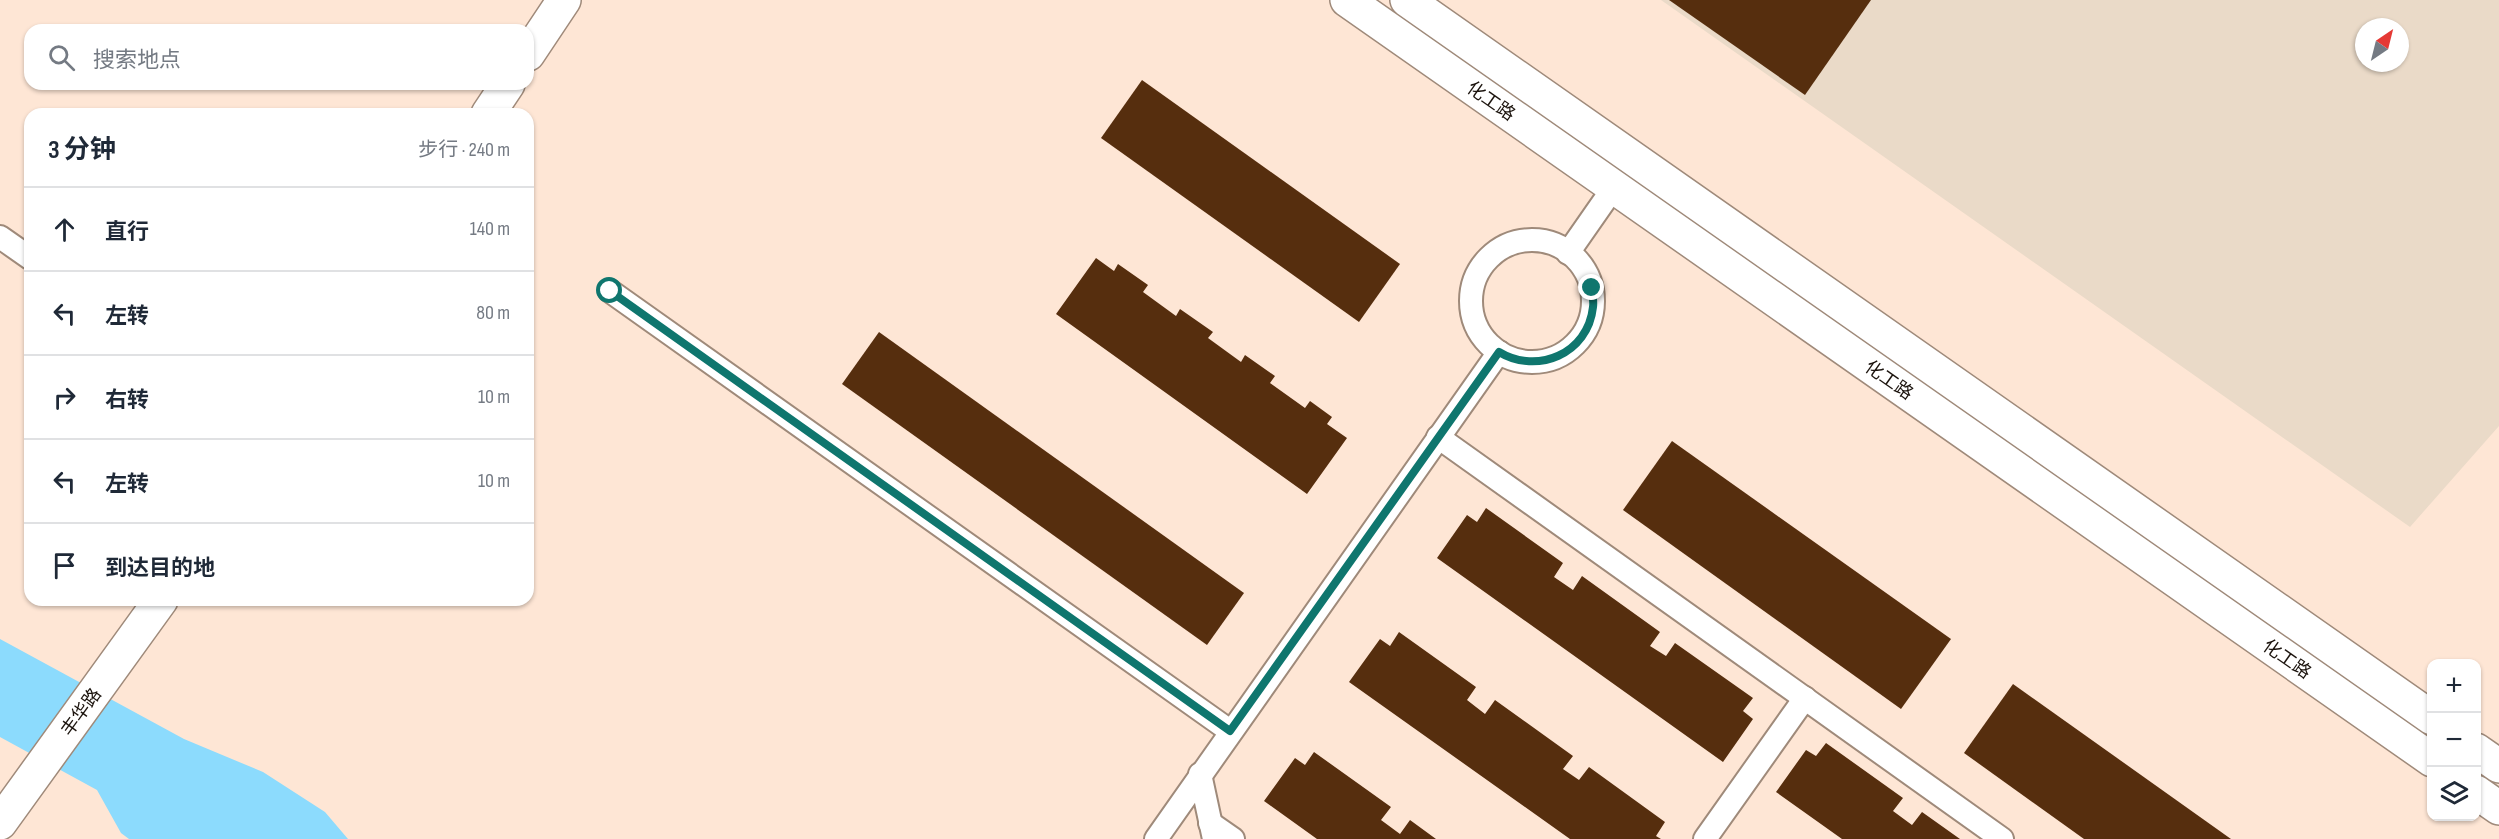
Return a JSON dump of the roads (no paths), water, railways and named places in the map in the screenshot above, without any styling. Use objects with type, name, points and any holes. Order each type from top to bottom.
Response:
[{"type":"main road","points":[[534,45],[564,0]]},
{"type":"main road","name":"化工路","points":[[1347,0],[2427,756]]},
{"type":"main road","name":"化工路","points":[[1407,0],[2427,714]]},
{"type":"main road","points":[[492,108],[504,90]]},
{"type":"main road","name":"丰华路","points":[[2,819],[107,678],[157,606]]},
{"type":"main road","points":[[2481,753],[2499,766]]},
{"type":"main road","points":[[2481,795],[2499,808]]},
{"type":"lane","points":[[1568,253],[1614,187]]},
{"type":"lane","points":[[0,237],[24,254]]},
{"type":"lane","points":[[1523,240],[1541,240],[1559,246],[1586,271],[1592,288],[1593,306],[1589,324],[1580,340],[1568,351],[1539,362],[1522,362],[1499,352],[1481,335],[1473,320],[1470,303],[1472,285],[1479,269],[1490,256],[1505,246],[1523,240]]},
{"type":"lane","points":[[610,291],[1230,731]]},
{"type":"lane","points":[[1156,839],[1499,352]]},
{"type":"lane","points":[[1438,437],[2002,839]]},
{"type":"lane","points":[[1705,839],[1805,698]]},
{"type":"lane","points":[[1200,774],[1212,831],[1233,839]]},
{"type":"water","points":[[0,639],[184,739],[263,772],[325,812],[348,839],[129,839],[121,833],[97,790],[0,737]]}]
